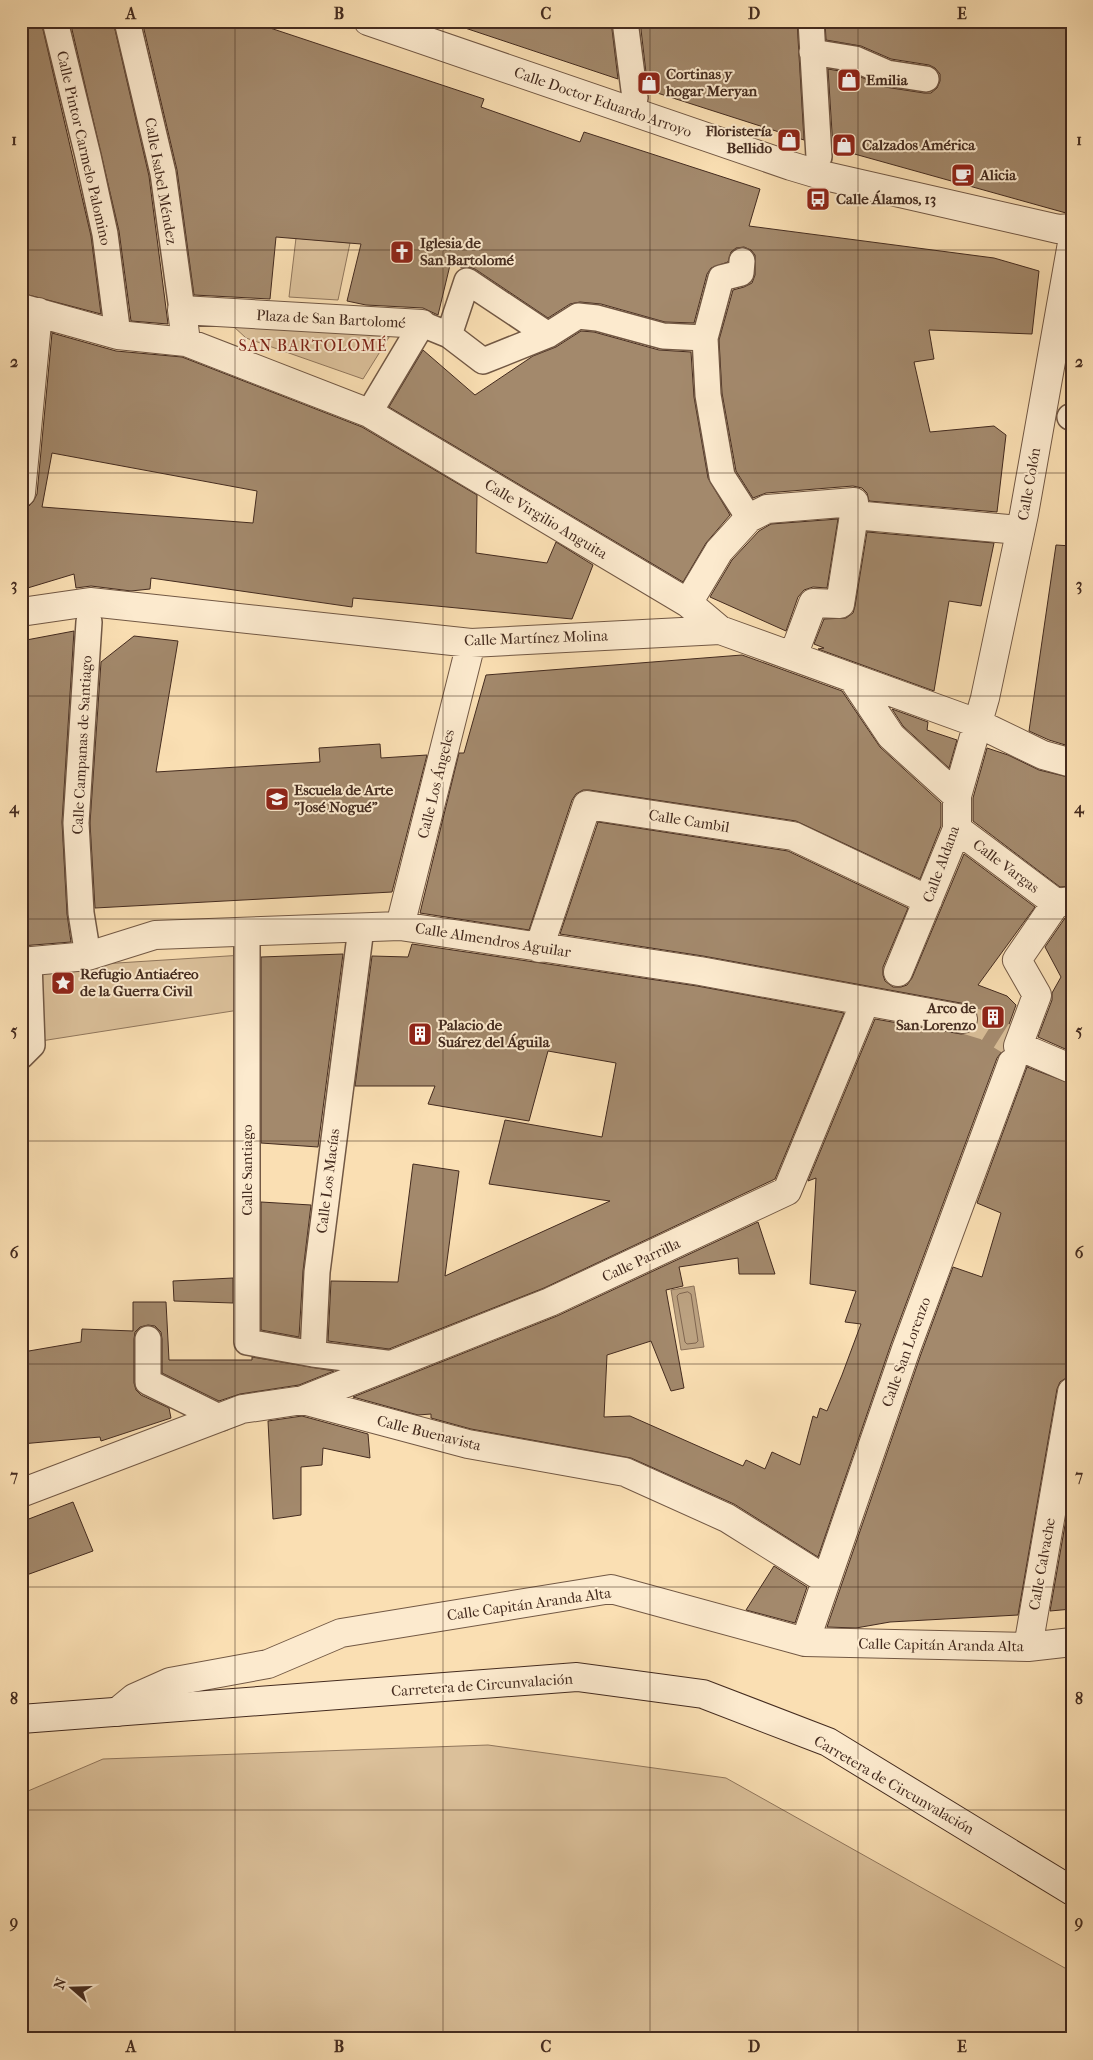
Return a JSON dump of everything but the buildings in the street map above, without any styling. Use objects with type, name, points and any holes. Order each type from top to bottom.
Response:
[{"type":"street","name":"Calle Pintor Carmelo Palomino","points":[[55,21],[105,234],[118,335]]},
{"type":"street","name":"Calle Isabel Méndez","points":[[127,21],[163,173],[186,342]]},
{"type":"street","points":[[625,21],[635,98]]},
{"type":"street","points":[[811,21],[819,156]]},
{"type":"street","name":"Calle Doctor Eduardo Arroyo","points":[[383,24],[820,175],[1058,229],[1072,228]]},
{"type":"street","points":[[812,52],[855,59],[887,73],[926,79]]},
{"type":"street","name":"Calle Colón","points":[[977,723],[985,698],[1022,523],[1072,244]]},
{"type":"street","points":[[742,261],[741,273],[722,278],[704,338],[708,394],[722,476],[749,518]]},
{"type":"street","points":[[449,335],[467,281],[548,335]]},
{"type":"street","points":[[21,493],[30,310],[118,335],[186,342],[369,413]]},
{"type":"street","name":"Plaza de San Bartolomé","points":[[182,310],[422,324],[369,413]]},
{"type":"street","points":[[422,324],[449,335],[483,361],[548,335],[578,316],[597,318],[663,336],[704,338]]},
{"type":"street","name":"Calle Virgilio Anguita","points":[[369,413],[688,603],[720,630]]},
{"type":"street","points":[[688,603],[718,551],[749,518],[767,509],[854,502],[854,515],[840,604],[813,603],[793,656]]},
{"type":"street","points":[[854,515],[1008,529]]},
{"type":"street","name":"Calle Martínez Molina","points":[[21,612],[90,602],[471,643],[720,630],[853,680],[977,723],[1043,755],[1072,764]]},
{"type":"street","name":"Calle Campanas de Santiago","points":[[88,956],[81,913],[76,824],[89,622]]},
{"type":"street","name":"Calle Los Ángeles","points":[[400,926],[471,643]]},
{"type":"street","points":[[853,680],[891,736],[957,796]]},
{"type":"street","name":"Calle Aldana","points":[[898,972],[957,829],[957,796],[977,723]]},
{"type":"street","name":"Calle Cambil","points":[[539,948],[587,805],[793,836],[928,900]]},
{"type":"street","name":"Calle Vargas","points":[[957,829],[1064,902]]},
{"type":"street","name":"Calle San Lorenzo","points":[[805,1642],[906,1349],[1037,995],[1017,960],[1064,902]]},
{"type":"street","name":"Calle Almendros Aguilar","points":[[25,962],[88,956],[155,935],[400,926],[700,971],[963,1019]]},
{"type":"street","name":"Calle Los Macías","points":[[313,1354],[317,1272],[360,928]]},
{"type":"street","name":"Calle Santiago","points":[[248,932],[247,1342],[313,1354]]},
{"type":"street","points":[[21,1056],[32,1045],[25,962]]},
{"type":"street","name":"Calle Parrilla","points":[[303,1400],[550,1302],[787,1191],[865,1002]]},
{"type":"street","points":[[1015,1054],[1072,1068]]},
{"type":"street","points":[[148,1339],[148,1382],[221,1418]]},
{"type":"street","points":[[313,1354],[394,1364]]},
{"type":"street","name":"Calle Calvache","points":[[1028,1647],[1072,1392]]},
{"type":"street","name":"Calle Buenavista","points":[[21,1493],[242,1409],[303,1400],[468,1444],[625,1472],[727,1518],[826,1580]]},
{"type":"street","name":"Calle Capitán Aranda Alta","points":[[117,1712],[134,1698],[170,1682],[268,1664],[341,1633],[611,1589],[805,1642],[1028,1647],[1072,1642]]},
{"type":"street","name":"Carretera de Circunvalación","points":[[21,1719],[576,1678],[704,1694],[828,1742],[1072,1891]]},
{"type":"shaded area","points":[[296,238],[350,243],[338,300],[289,297]]},
{"type":"shaded area","points":[[233,326],[391,334],[363,379],[246,338]]},
{"type":"shaded area","points":[[243,955],[239,1010],[41,1041],[39,968]]},
{"type":"shaded area","points":[[488,1745],[726,1778],[1072,1972],[1072,2039],[21,2039],[21,1794],[103,1759]]},
{"type":"water","points":[[694,1286],[704,1347],[681,1350],[671,1290]]},
{"type":"tunnel","points":[[963,1019],[986,1026],[1018,1046]]},
{"type":"place","name":"Emilia","points":[[849,80]]},
{"type":"place","name":"Cortinas y hogar Meryan","points":[[649,83]]},
{"type":"place","name":"Floristería Bellido","points":[[789,140]]},
{"type":"place","name":"Calzados América","points":[[844,145]]},
{"type":"place","name":"Alicia","points":[[963,175]]},
{"type":"place","name":"Calle Álamos, 13","points":[[818,199]]},
{"type":"place","name":"Iglesia de San Bartolomé","points":[[402,252]]},
{"type":"place","name":"Escuela de Arte \"José Nogué\"","points":[[277,799]]},
{"type":"place","name":"Refugio Antiaéreo de la Guerra Civil","points":[[63,983]]},
{"type":"place","name":"Arco de San Lorenzo","points":[[993,1017]]},
{"type":"place","name":"Palacio de Suárez del Águila","points":[[420,1034]]},
{"type":"district","name":"SAN BARTOLOMÉ","points":[[313,345]]}]
